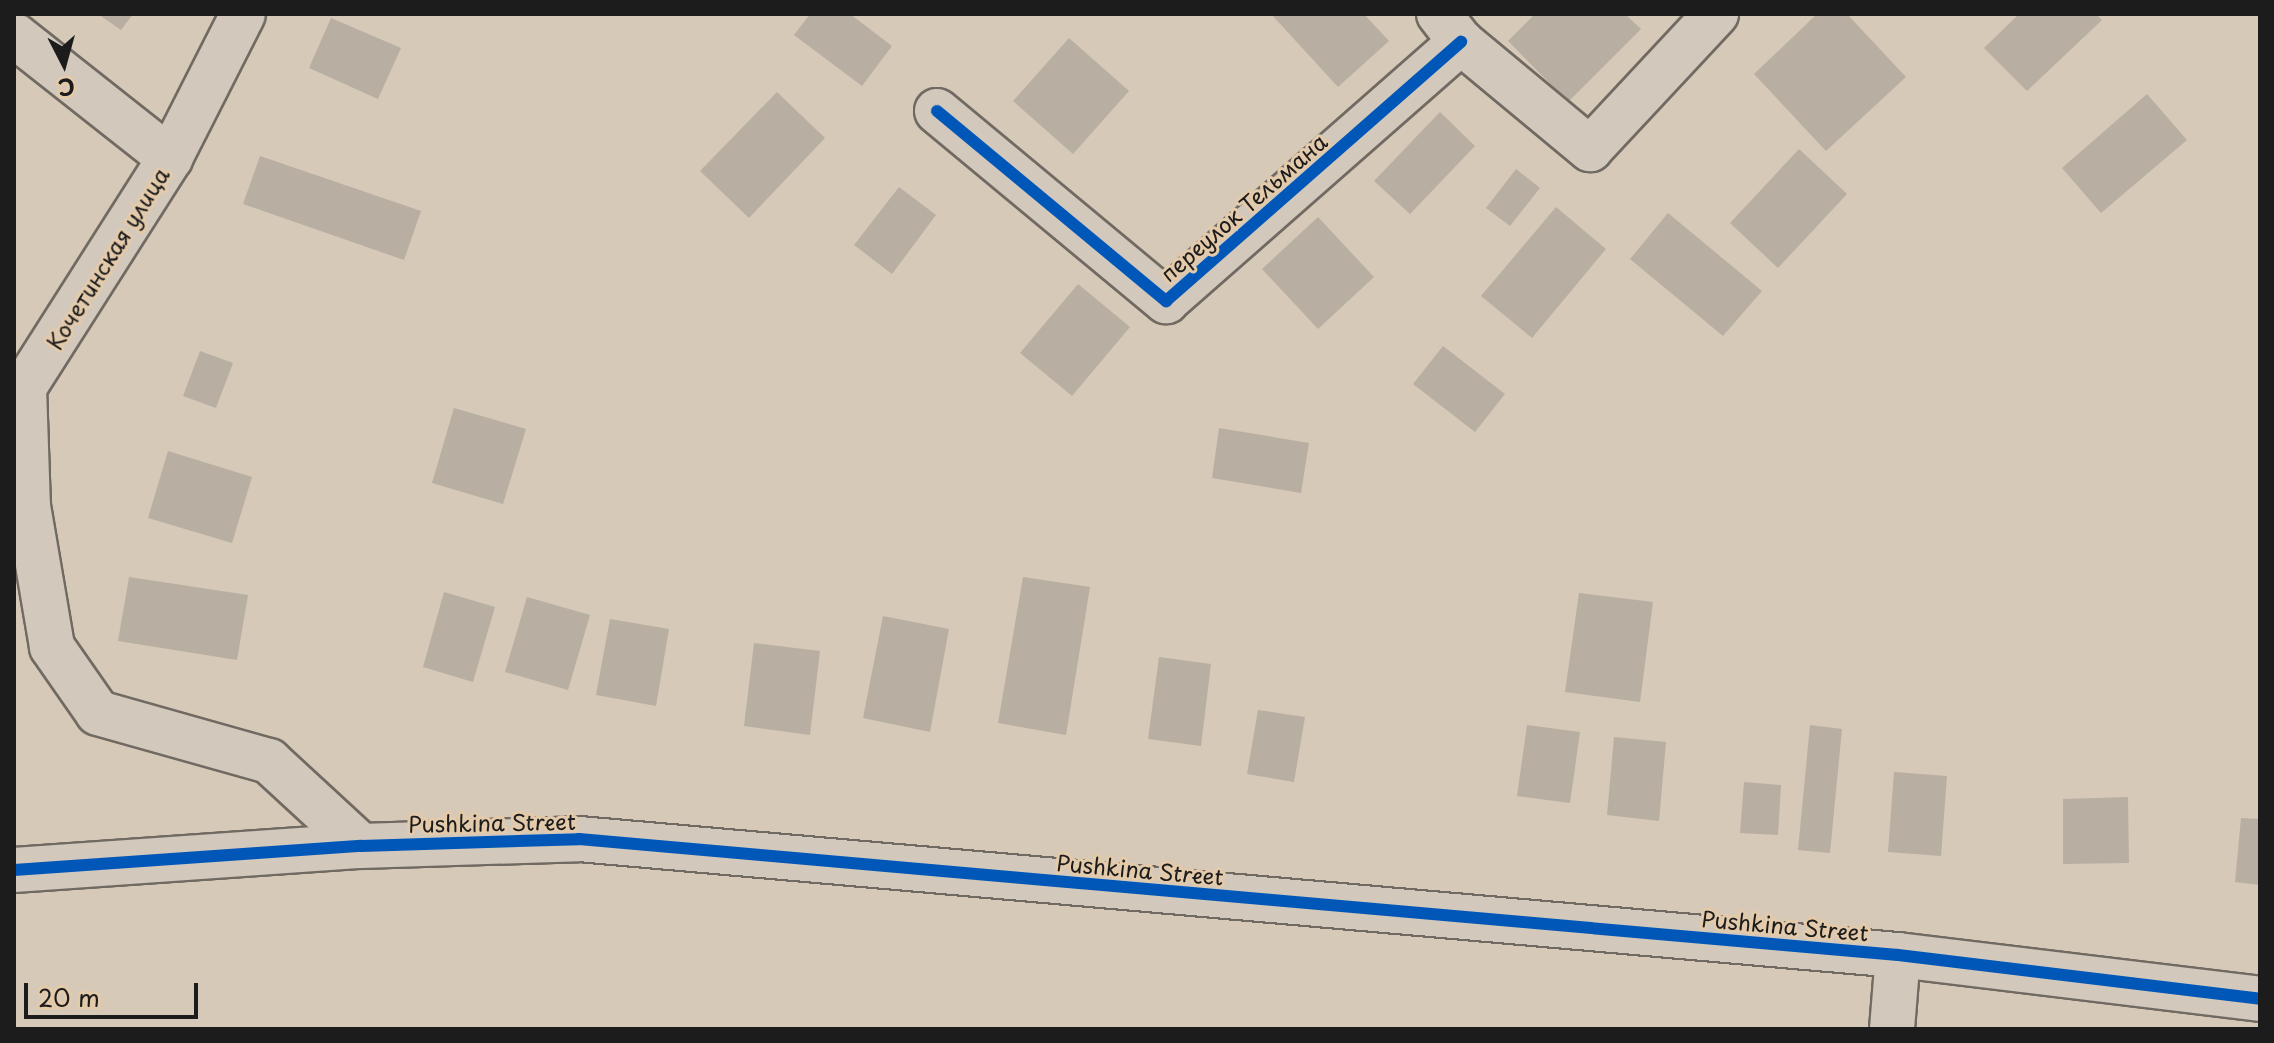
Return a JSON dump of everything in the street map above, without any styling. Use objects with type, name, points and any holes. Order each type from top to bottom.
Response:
[{"type":"street","points":[[170,158],[243,14]]},
{"type":"street","points":[[1450,28],[1590,149],[1716,14]]},
{"type":"street","name":"переулок Тельмана","points":[[937,111],[1166,301],[1450,28]]},
{"type":"street","name":"Кочетинская улица","points":[[14,35],[170,158],[19,395]]},
{"type":"street","points":[[19,395],[28,506],[52,647],[98,713],[269,761],[361,846]]},
{"type":"street","name":"Pushkina Street","points":[[14,870],[361,846],[579,839],[1898,955],[2260,999]]},
{"type":"street","points":[[1892,1029],[1898,955]]},
{"type":"building","points":[[98,14],[133,14],[121,30]]},
{"type":"building","points":[[810,14],[850,14],[892,46],[862,86],[794,35]]},
{"type":"building","points":[[1271,14],[1364,14],[1389,41],[1338,87]]},
{"type":"building","points":[[1535,14],[1625,14],[1641,29],[1568,102],[1508,41]]},
{"type":"building","points":[[1817,14],[1847,14],[1906,77],[1826,151],[1754,74]]},
{"type":"building","points":[[2019,14],[2096,14],[2102,20],[2027,91],[1984,48]]},
{"type":"building","points":[[331,18],[401,48],[378,99],[309,68]]},
{"type":"building","points":[[1069,38],[1129,91],[1073,154],[1013,101]]},
{"type":"building","points":[[777,92],[825,138],[749,218],[700,171]]},
{"type":"building","points":[[2147,94],[2187,140],[2101,213],[2062,168]]},
{"type":"building","points":[[1440,112],[1475,146],[1410,214],[1374,181]]},
{"type":"building","points":[[1799,149],[1847,194],[1778,268],[1730,223]]},
{"type":"building","points":[[260,156],[421,211],[404,260],[243,204]]},
{"type":"building","points":[[1516,169],[1540,188],[1510,226],[1486,208]]},
{"type":"building","points":[[899,187],[936,215],[892,274],[854,245]]},
{"type":"building","points":[[1556,207],[1606,249],[1532,338],[1481,296]]},
{"type":"building","points":[[1668,213],[1762,291],[1723,336],[1630,259]]},
{"type":"building","points":[[1318,217],[1374,277],[1318,329],[1262,269]]},
{"type":"building","points":[[1078,284],[1130,327],[1072,396],[1020,353]]},
{"type":"building","points":[[1443,346],[1505,394],[1475,432],[1413,384]]},
{"type":"building","points":[[200,351],[233,363],[216,408],[183,396]]},
{"type":"building","points":[[454,408],[526,429],[503,504],[432,483]]},
{"type":"building","points":[[1219,428],[1309,443],[1301,493],[1212,478]]},
{"type":"building","points":[[168,451],[252,477],[232,543],[148,518]]},
{"type":"building","points":[[129,577],[248,595],[237,660],[118,641]]},
{"type":"building","points":[[1023,577],[1090,587],[1066,735],[998,723]]},
{"type":"building","points":[[444,592],[495,607],[473,682],[423,667]]},
{"type":"building","points":[[1579,593],[1653,602],[1640,702],[1565,692]]},
{"type":"building","points":[[527,597],[590,615],[568,690],[505,672]]},
{"type":"building","points":[[883,616],[949,629],[930,732],[863,718]]},
{"type":"building","points":[[610,619],[669,629],[656,706],[596,695]]},
{"type":"building","points":[[754,643],[820,651],[810,735],[744,726]]},
{"type":"building","points":[[1159,657],[1211,664],[1201,746],[1148,739]]},
{"type":"building","points":[[1258,710],[1305,717],[1294,782],[1247,774]]},
{"type":"building","points":[[1527,725],[1580,732],[1570,803],[1517,796]]},
{"type":"building","points":[[1810,725],[1842,729],[1830,853],[1798,850]]},
{"type":"building","points":[[1614,737],[1666,742],[1659,821],[1607,815]]},
{"type":"building","points":[[1894,772],[1947,776],[1941,856],[1888,852]]},
{"type":"building","points":[[1744,782],[1781,785],[1778,835],[1740,833]]},
{"type":"building","points":[[2128,797],[2129,863],[2063,864],[2063,799]]},
{"type":"building","points":[[2241,818],[2260,819],[2260,885],[2235,882]]},
{"type":"cycle path","points":[[937,111],[1166,301],[1461,42]]},
{"type":"cycle path","points":[[14,870],[361,846],[579,839],[1898,955],[2260,999]]}]
